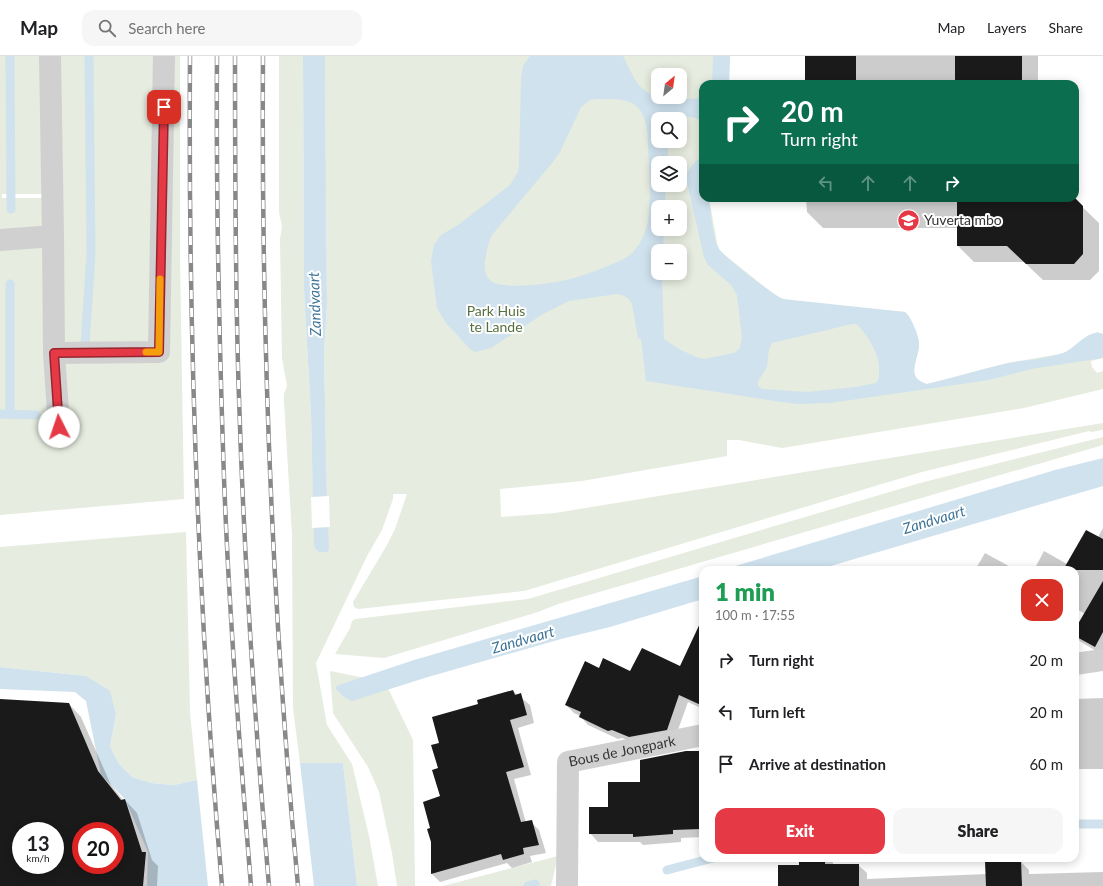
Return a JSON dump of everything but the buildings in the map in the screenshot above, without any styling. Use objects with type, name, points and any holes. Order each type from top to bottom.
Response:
[{"type":"street","points":[[50,56],[54,353],[59,427]]},
{"type":"street","points":[[54,353],[159,352],[164,56]]},
{"type":"street","points":[[0,240],[53,236]]},
{"type":"street","points":[[1079,663],[1103,660]]},
{"type":"street","name":"Bous de Jongpark","points":[[567,886],[568,762],[699,736]]},
{"type":"green space","points":[[0,56],[41,56],[43,194],[2,194],[2,198],[55,198],[52,56],[180,56],[180,261],[184,499],[0,515]]},
{"type":"green space","name":"Park Huis te Lande","points":[[279,56],[303,56],[304,290],[311,415],[314,533],[327,497],[324,353],[327,305],[325,56],[730,56],[729,80],[699,80],[699,202],[710,202],[718,248],[721,252],[778,297],[790,301],[905,312],[910,319],[919,341],[914,372],[920,381],[927,384],[1008,363],[1060,354],[1069,351],[1089,335],[1097,332],[1103,334],[1103,358],[1091,361],[1092,367],[1097,373],[1103,371],[1103,389],[1024,408],[782,448],[739,440],[727,440],[727,456],[582,481],[500,489],[501,517],[555,513],[1103,423],[1103,430],[1089,431],[922,472],[524,591],[358,609],[354,607],[353,602],[395,529],[407,494],[393,494],[393,499],[382,530],[367,556],[316,663],[327,725],[352,764],[369,836],[378,886],[357,886],[343,763],[300,763],[293,708],[292,535],[284,401],[284,394],[287,386],[282,358],[280,239],[282,226],[279,212]]},
{"type":"green space","points":[[1103,437],[1103,445],[558,604],[538,612],[384,658],[335,654],[350,628],[352,621],[355,619],[528,599],[920,483]]},
{"type":"green space","points":[[186,532],[190,713],[197,780],[174,785],[151,783],[132,777],[119,764],[110,746],[116,715],[86,676],[0,667],[0,547]]},
{"type":"green space","points":[[330,671],[385,682],[413,740],[415,886],[397,886],[392,853],[379,792],[368,767],[333,713]]},
{"type":"green space","points":[[558,856],[551,886],[443,886]]},
{"type":"water","name":"Zandvaart","points":[[303,56],[325,56],[327,305],[324,353],[328,552],[319,552],[314,547],[311,415],[304,290]]},
{"type":"water","points":[[530,56],[623,56],[638,84],[651,94],[651,104],[687,104],[687,99],[699,98],[699,120],[693,117],[687,117],[687,112],[651,112],[651,148],[668,148],[668,156],[651,156],[651,192],[666,192],[665,200],[651,200],[651,236],[664,236],[663,244],[651,244],[651,280],[662,280],[664,339],[679,349],[704,359],[734,353],[740,348],[742,337],[737,295],[731,285],[708,265],[704,257],[687,182],[687,174],[690,168],[699,158],[699,202],[709,202],[714,236],[718,247],[728,258],[783,299],[905,312],[913,323],[919,343],[914,369],[915,374],[917,378],[927,384],[1008,363],[1063,353],[1068,351],[1087,336],[1098,333],[1103,334],[1103,358],[1031,369],[989,380],[830,403],[798,404],[781,402],[646,381],[641,339],[638,338],[632,304],[626,297],[617,294],[569,301],[543,314],[491,348],[476,352],[471,350],[446,323],[437,308],[431,261],[434,245],[441,235],[458,225],[510,185],[518,172],[521,78],[523,66]],"holes":[[[597,99],[626,101],[635,105],[640,110],[645,120],[647,127],[650,177],[649,213],[645,232],[633,253],[604,268],[559,282],[520,286],[498,284],[491,281],[485,272],[485,258],[492,235],[560,152],[581,107],[590,100]],[[852,324],[859,326],[870,341],[877,356],[879,378],[876,383],[856,387],[807,392],[762,389],[758,386],[758,383],[767,366],[770,346],[772,343]]]},
{"type":"water","points":[[713,56],[730,56],[729,80],[712,80]]},
{"type":"water","name":"Zandvaart","points":[[1103,458],[1103,486],[831,566],[735,566],[1055,470]]},
{"type":"water","name":"Zandvaart","points":[[699,577],[699,600],[610,627],[561,639],[428,677],[352,701],[344,697],[336,689],[336,686],[414,660]]},
{"type":"water","points":[[0,667],[86,676],[110,691],[116,715],[110,746],[119,764],[132,777],[151,783],[174,785],[197,780],[208,886],[147,886],[148,852],[125,799],[101,775],[86,701],[75,692],[0,689]]},
{"type":"water","points":[[300,763],[343,763],[357,886],[314,886]]},
{"type":"pier","points":[[329,496],[330,527],[312,528],[311,497]]},
{"type":"waterway","points":[[10,56],[11,209]]},
{"type":"waterway","points":[[85,345],[91,254],[89,56]]},
{"type":"waterway","points":[[10,284],[10,414]]},
{"type":"waterway","points":[[0,414],[36,415]]},
{"type":"waterway","points":[[1079,824],[1103,824]]},
{"type":"waterway","points":[[667,870],[699,862]]},
{"type":"waterway","points":[[528,886],[535,884]]},
{"type":"railway","points":[[190,56],[191,264],[196,471],[207,679],[222,886]]},
{"type":"railway","points":[[217,56],[218,267],[226,529],[239,733],[251,886]]},
{"type":"railway","points":[[235,56],[236,270],[241,459],[251,642],[269,886]]},
{"type":"railway","points":[[263,56],[264,264],[270,471],[281,679],[298,886]]},
{"type":"slow traffic","points":[[146,352],[159,352],[160,279]]},
{"type":"place","name":"Yuverta mbo","points":[[908,220]]},
{"type":"route","points":[[59,427],[54,353],[159,352],[164,107]]}]
